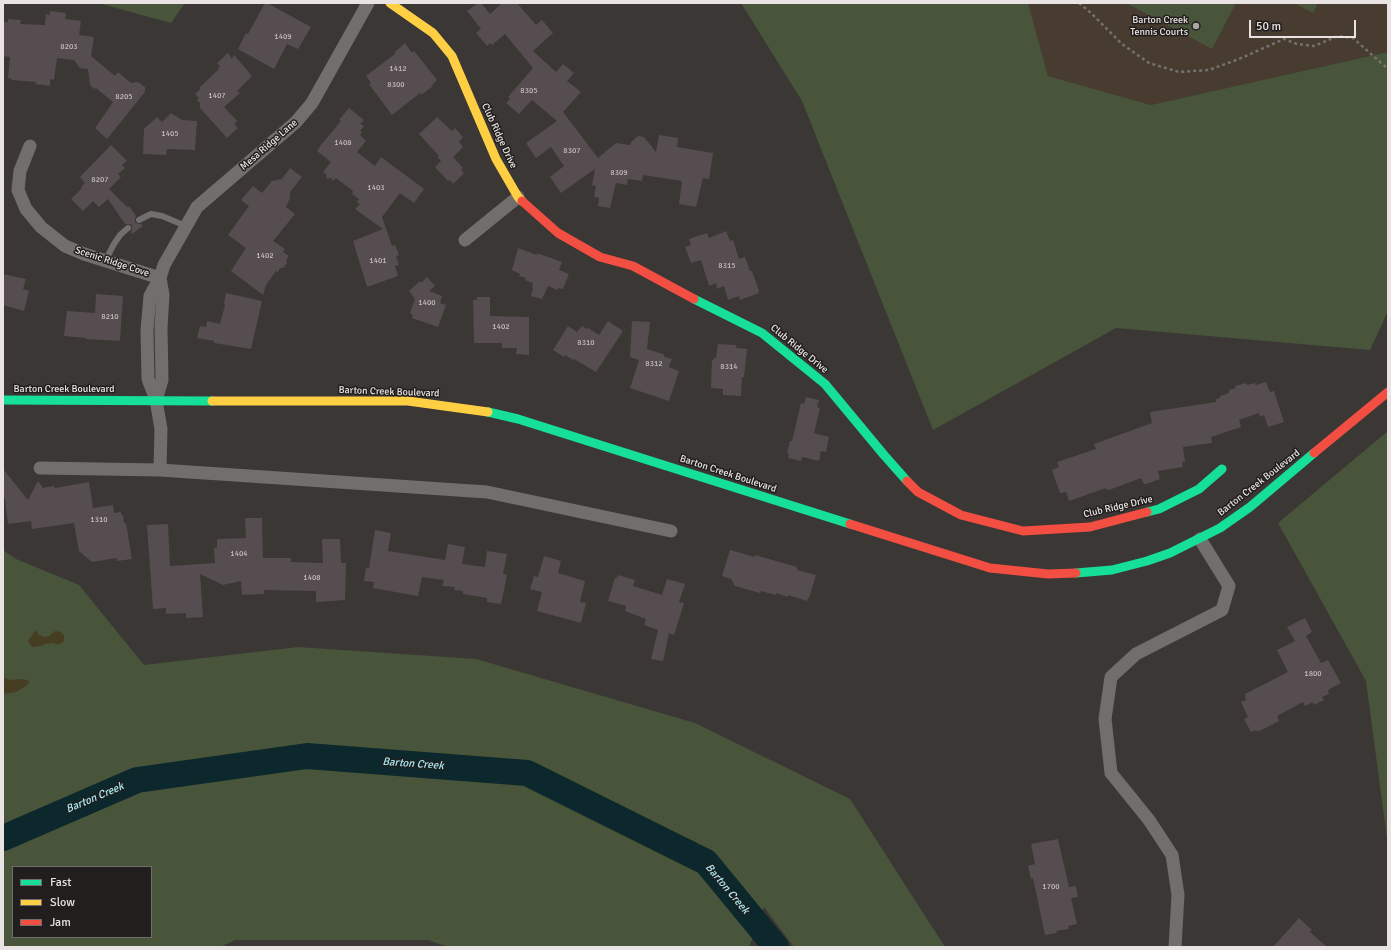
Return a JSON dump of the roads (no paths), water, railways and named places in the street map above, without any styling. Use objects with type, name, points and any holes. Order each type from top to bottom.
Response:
[{"type":"street","name":"Mesa Ridge Lane","points":[[160,470],[161,429],[156,400],[162,380],[161,328],[163,296],[160,278],[164,265],[197,207],[296,122],[312,103],[368,3]]},
{"type":"street","name":"Club Ridge Drive","points":[[390,3],[433,33],[452,56],[496,159],[518,197],[558,233],[600,257],[632,266],[762,333],[825,384],[884,455],[918,492],[961,515],[1023,531],[1090,527],[1159,509],[1199,489],[1222,469]]},
{"type":"street","name":"Scenic Ridge Cove","points":[[30,146],[20,171],[18,190],[26,209],[41,227],[65,246],[84,254],[160,278]]},
{"type":"street","points":[[464,240],[518,197]]},
{"type":"street","name":"Barton Creek Boulevard","points":[[3,400],[408,402],[480,410],[518,419],[990,568],[1048,574],[1078,574],[1112,570],[1159,557],[1200,539],[1220,528],[1250,507],[1388,392]]},
{"type":"street","points":[[40,468],[160,470],[486,492],[671,531]]},
{"type":"street","points":[[1175,947],[1178,895],[1172,855],[1149,820],[1112,773],[1105,719],[1111,676],[1136,654],[1222,610],[1229,586],[1200,539]]},
{"type":"lane","points":[[139,220],[151,214],[162,216],[186,226]]},
{"type":"lane","points":[[105,261],[120,235],[128,228]]},
{"type":"waterway","name":"Barton Creek","points":[[3,838],[137,780],[307,756],[527,773],[706,862],[776,947]]},
{"type":"place","name":"Barton Creek Tennis Courts","points":[[1196,26]]}]
